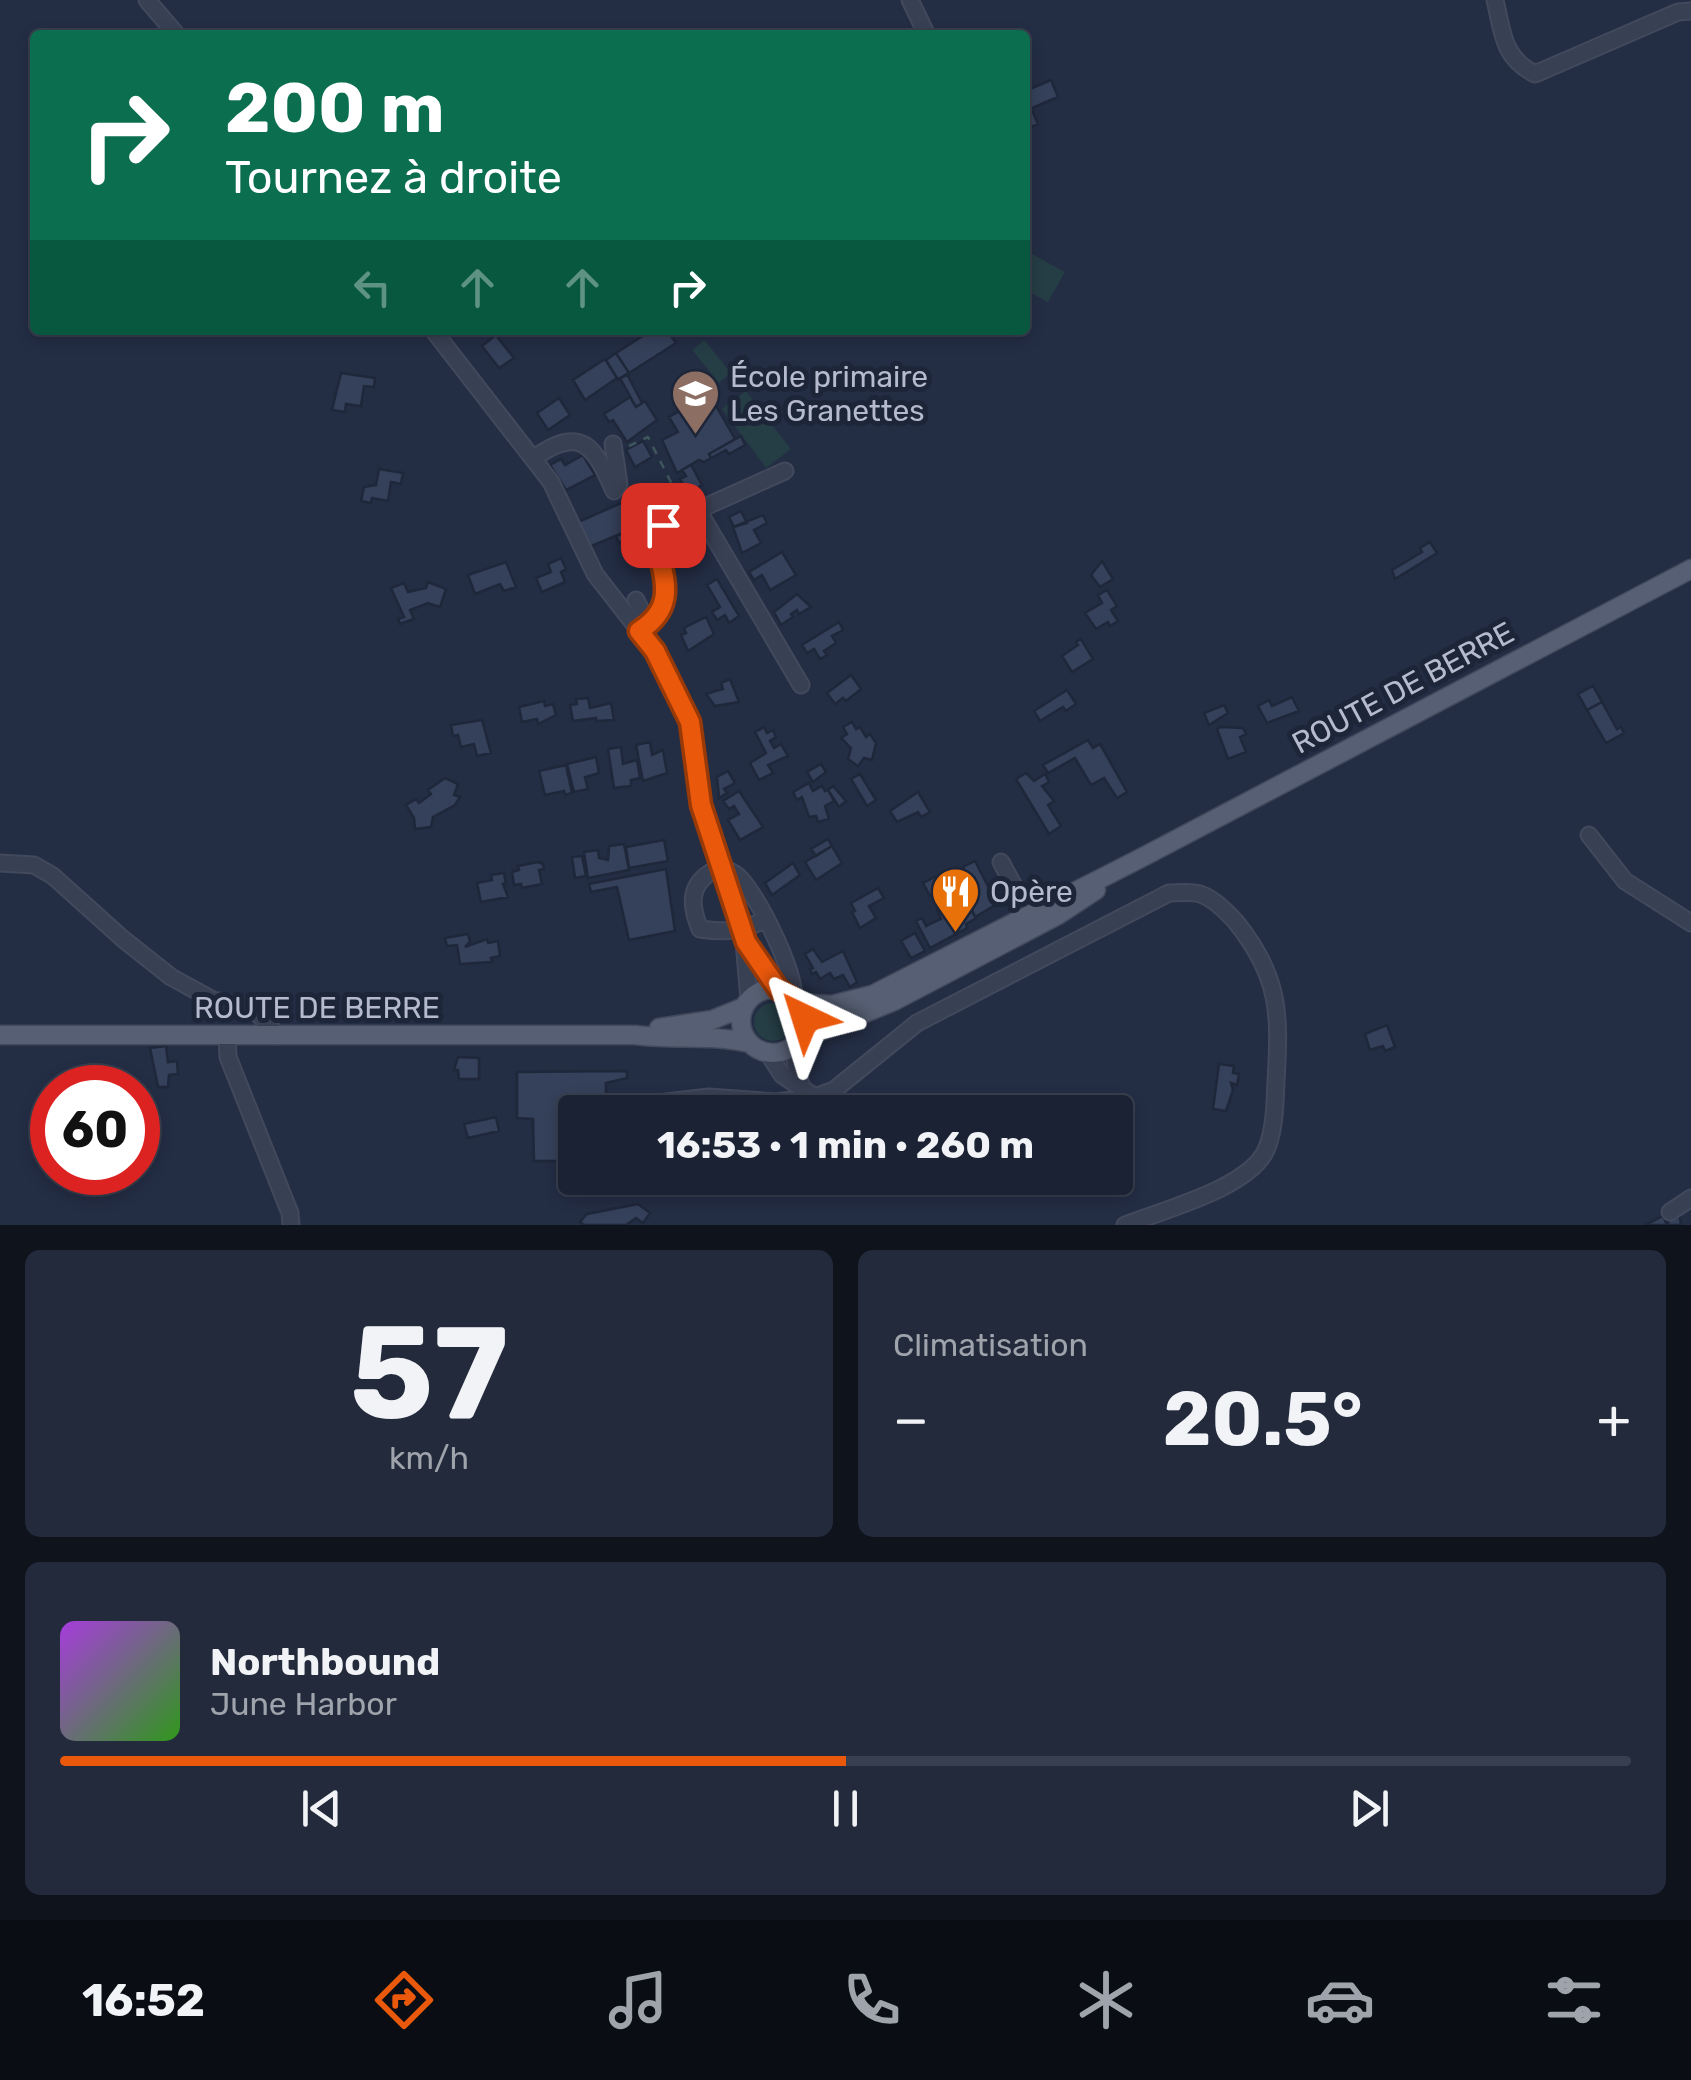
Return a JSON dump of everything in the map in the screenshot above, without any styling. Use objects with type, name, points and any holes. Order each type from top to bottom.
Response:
[{"type":"main road","name":"ROUTE DE BERRE","points":[[791,997],[832,1005],[872,995],[1691,568]]},
{"type":"main road","name":"ROUTE DE BERRE","points":[[797,1042],[894,1001],[1058,915],[1141,858]]},
{"type":"main road","points":[[762,991],[791,997],[805,1025],[797,1042],[777,1053],[768,1053],[750,1043],[741,1026],[746,1004],[762,991]]},
{"type":"main road","name":"ROUTE DE BERRE","points":[[635,1035],[712,1020],[746,1004]]},
{"type":"main road","name":"ROUTE DE BERRE","points":[[0,1036],[635,1035],[712,1036],[750,1043]]},
{"type":"street","points":[[147,0],[173,30]]},
{"type":"street","points":[[910,0],[925,30]]},
{"type":"street","points":[[1496,0],[1505,44],[1517,65],[1535,74],[1678,12],[1691,12]]},
{"type":"street","points":[[437,335],[557,491],[595,574],[644,628]]},
{"type":"street","points":[[534,458],[558,441],[585,444],[614,492],[620,446]]},
{"type":"street","points":[[644,628],[662,607],[667,587],[655,533],[691,509],[785,471]]},
{"type":"street","points":[[691,509],[801,685]]},
{"type":"street","points":[[636,600],[644,628],[690,722],[701,805],[744,936],[746,1004]]},
{"type":"street","points":[[1589,835],[1625,881],[1691,924]]},
{"type":"street","points":[[938,978],[946,966],[1026,924],[1028,914],[1001,862]]},
{"type":"street","points":[[0,864],[34,866],[53,876],[123,940],[171,977],[212,1000],[252,1007],[278,1036]]},
{"type":"street","points":[[721,867],[740,878],[764,920],[791,971],[791,997]]},
{"type":"street","points":[[721,867],[708,872],[693,888],[692,910],[700,929],[744,936],[791,997]]},
{"type":"street","points":[[802,1095],[834,1090],[917,1023],[1169,892],[1201,894],[1228,912],[1253,944],[1272,979],[1278,1041],[1276,1096],[1266,1150],[1252,1168],[1233,1182],[1126,1225]]},
{"type":"street","points":[[744,936],[764,920]]},
{"type":"street","points":[[227,1036],[228,1057],[291,1225]]},
{"type":"street","points":[[797,1042],[796,1071],[809,1093]]},
{"type":"street","points":[[768,1053],[782,1075],[809,1093]]},
{"type":"street","points":[[1670,1212],[1691,1198]]},
{"type":"path","points":[[620,446],[648,437],[691,509]]},
{"type":"path","points":[[665,470],[673,466]]},
{"type":"path","points":[[631,504],[650,527]]},
{"type":"shaded area","points":[[1030,253],[1065,272],[1048,302],[1030,293]]},
{"type":"shaded area","points":[[704,340],[731,373],[719,383],[692,350]]},
{"type":"shaded area","points":[[746,391],[791,449],[766,468],[722,409]]},
{"type":"shaded area","points":[[773,1003],[786,1009],[792,1022],[786,1035],[773,1041],[760,1035],[754,1022],[760,1009]]},
{"type":"building","points":[[1051,80],[1058,97],[1030,109],[1030,89]]},
{"type":"building","points":[[1030,108],[1038,124],[1030,128]]},
{"type":"building","points":[[496,335],[502,335],[498,338],[514,358],[499,368],[482,346]]},
{"type":"building","points":[[644,335],[670,335],[676,343],[629,373],[616,353]]},
{"type":"building","points":[[616,353],[629,373],[618,380],[606,360]]},
{"type":"building","points":[[605,359],[617,378],[585,400],[573,380]]},
{"type":"building","points":[[341,373],[375,378],[374,387],[364,386],[361,406],[346,404],[345,412],[332,410]]},
{"type":"building","points":[[627,374],[642,403],[636,407],[620,378]]},
{"type":"building","points":[[707,390],[735,439],[709,454],[711,458],[699,460],[677,473],[662,440],[678,432],[669,417]]},
{"type":"building","points":[[630,397],[636,407],[645,401],[657,420],[627,442],[613,420],[609,422],[604,414]]},
{"type":"building","points":[[559,398],[570,415],[548,430],[537,413]]},
{"type":"building","points":[[741,436],[745,445],[711,458],[709,454]]},
{"type":"building","points":[[643,441],[652,457],[635,467],[626,450]]},
{"type":"building","points":[[583,455],[595,475],[566,490],[550,465],[561,459],[565,465]]},
{"type":"building","points":[[691,465],[702,485],[688,493],[680,479],[686,476],[682,470]]},
{"type":"building","points":[[379,469],[403,473],[401,484],[391,482],[388,501],[361,501],[364,487],[376,485]]},
{"type":"building","points":[[626,501],[637,527],[589,547],[578,522]]},
{"type":"building","points":[[741,511],[747,523],[734,527],[729,517]]},
{"type":"building","points":[[763,515],[767,523],[754,530],[761,543],[742,553],[733,527]]},
{"type":"building","points":[[635,528],[638,535],[619,543],[616,536]]},
{"type":"building","points":[[690,533],[700,550],[682,561],[672,544]]},
{"type":"building","points":[[1430,542],[1437,553],[1395,579],[1392,570],[1422,552],[1420,548]]},
{"type":"building","points":[[782,552],[796,575],[770,590],[762,575],[754,580],[749,572]]},
{"type":"building","points":[[561,558],[566,569],[561,572],[565,582],[542,592],[536,578],[551,572],[548,564]]},
{"type":"building","points":[[1102,561],[1113,579],[1100,587],[1091,575]]},
{"type":"building","points":[[506,562],[516,587],[504,591],[500,584],[475,594],[468,575]]},
{"type":"building","points":[[717,579],[739,616],[729,623],[725,615],[717,620],[712,612],[720,607],[707,585]]},
{"type":"building","points":[[428,582],[446,589],[440,607],[428,603],[410,610],[414,619],[400,624],[398,619],[404,617],[391,588],[404,583],[408,592],[426,588]]},
{"type":"building","points":[[1107,590],[1117,606],[1111,610],[1118,621],[1096,629],[1085,613],[1102,603],[1098,595]]},
{"type":"building","points":[[797,594],[811,607],[799,614],[797,610],[781,625],[774,612]]},
{"type":"building","points":[[706,617],[714,634],[688,651],[681,635],[686,633],[684,628]]},
{"type":"building","points":[[839,622],[843,630],[832,636],[836,643],[824,651],[827,655],[820,659],[814,649],[807,653],[802,645]]},
{"type":"building","points":[[1081,639],[1093,659],[1072,672],[1062,656]]},
{"type":"building","points":[[851,675],[861,689],[835,704],[827,693]]},
{"type":"building","points":[[730,679],[739,702],[715,706],[706,694],[723,689],[721,683]]},
{"type":"building","points":[[1593,686],[1602,702],[1587,710],[1578,694]]},
{"type":"building","points":[[1067,690],[1076,704],[1040,721],[1034,711]]},
{"type":"building","points":[[1292,697],[1299,711],[1267,723],[1258,706],[1269,700],[1272,706]]},
{"type":"building","points":[[588,698],[590,708],[611,703],[614,720],[573,721],[570,705],[577,704],[576,699]]},
{"type":"building","points":[[544,701],[545,706],[553,704],[556,715],[538,724],[537,719],[522,722],[519,707]]},
{"type":"building","points":[[1602,702],[1617,729],[1621,727],[1624,733],[1606,743],[1587,710]]},
{"type":"building","points":[[1224,705],[1228,713],[1209,725],[1204,713]]},
{"type":"building","points":[[482,720],[491,753],[477,756],[474,744],[461,747],[451,725]]},
{"type":"building","points":[[852,722],[876,743],[872,760],[864,758],[858,766],[848,759],[851,748],[841,738],[847,734],[843,727]]},
{"type":"building","points":[[764,727],[767,733],[773,730],[776,737],[770,741],[774,748],[781,744],[788,756],[768,765],[773,773],[759,780],[750,763],[766,753],[755,732]]},
{"type":"building","points":[[1243,728],[1246,734],[1240,737],[1246,752],[1228,759],[1217,729]]},
{"type":"building","points":[[1088,740],[1093,748],[1100,744],[1127,792],[1117,798],[1104,778],[1091,785],[1075,758],[1048,773],[1043,765]]},
{"type":"building","points":[[650,742],[652,755],[663,750],[667,773],[643,781],[636,745]]},
{"type":"building","points":[[621,747],[623,764],[637,760],[640,778],[631,780],[631,786],[614,788],[608,749]]},
{"type":"building","points":[[596,757],[599,773],[585,777],[588,789],[574,792],[567,764]]},
{"type":"building","points":[[821,764],[826,772],[813,782],[807,772]]},
{"type":"building","points":[[566,765],[572,793],[545,795],[539,771]]},
{"type":"building","points":[[728,771],[735,783],[724,789],[727,793],[719,798],[717,777]]},
{"type":"building","points":[[1026,773],[1034,781],[1045,774],[1049,782],[1042,786],[1054,801],[1048,805],[1061,826],[1049,834],[1016,779]]},
{"type":"building","points":[[860,774],[876,800],[867,806],[851,779]]},
{"type":"building","points":[[445,778],[458,784],[454,795],[460,797],[455,805],[433,817],[431,827],[415,829],[406,805],[416,799],[419,803],[431,794],[428,790]]},
{"type":"building","points":[[809,783],[813,791],[822,786],[828,790],[834,801],[825,806],[829,819],[818,822],[816,816],[809,817],[802,797],[797,800],[793,792]]},
{"type":"building","points":[[833,786],[846,801],[839,807],[828,790]]},
{"type":"building","points":[[739,791],[763,827],[740,840],[728,820],[739,814],[734,806],[729,809],[723,801]]},
{"type":"building","points":[[918,792],[930,812],[921,817],[918,812],[897,822],[890,811]]},
{"type":"building","points":[[828,839],[832,846],[816,856],[811,849]]},
{"type":"building","points":[[664,840],[668,861],[629,868],[626,847]]},
{"type":"building","points":[[624,844],[629,870],[588,878],[584,852],[598,850],[599,858],[608,860],[609,846]]},
{"type":"building","points":[[832,846],[842,863],[816,880],[805,862]]},
{"type":"building","points":[[582,856],[586,876],[575,878],[572,857]]},
{"type":"building","points":[[975,861],[997,904],[975,917],[958,884],[968,878],[963,867]]},
{"type":"building","points":[[538,862],[544,869],[539,870],[542,884],[522,888],[521,884],[514,885],[512,872],[519,870],[518,866]]},
{"type":"building","points":[[793,863],[800,875],[772,895],[765,883]]},
{"type":"building","points":[[666,869],[675,931],[629,940],[617,887],[591,892],[589,884]]},
{"type":"building","points":[[504,873],[508,897],[481,902],[477,883]]},
{"type":"building","points":[[935,877],[942,890],[930,896],[923,883]]},
{"type":"building","points":[[878,888],[884,898],[869,906],[876,918],[860,928],[851,903]]},
{"type":"building","points":[[966,899],[976,918],[966,924],[967,928],[930,948],[916,921],[922,918],[926,926],[941,919],[937,910]]},
{"type":"building","points":[[915,933],[925,951],[911,958],[901,941]]},
{"type":"building","points":[[468,934],[470,942],[465,947],[487,939],[488,943],[498,941],[500,956],[491,958],[492,962],[460,964],[457,945],[447,946],[445,938]]},
{"type":"building","points":[[813,949],[822,962],[843,951],[857,982],[850,987],[843,975],[834,979],[830,973],[820,979],[816,972],[812,974],[805,954]]},
{"type":"building","points":[[1387,1025],[1395,1047],[1370,1050],[1365,1034]]},
{"type":"building","points":[[166,1046],[168,1062],[177,1061],[178,1074],[169,1075],[168,1087],[160,1087],[160,1065],[153,1065],[150,1048]]},
{"type":"building","points":[[458,1057],[479,1058],[479,1079],[459,1079],[458,1070],[454,1070]]},
{"type":"building","points":[[1219,1064],[1234,1066],[1233,1073],[1239,1074],[1237,1085],[1231,1083],[1233,1090],[1226,1111],[1213,1109]]},
{"type":"building","points":[[627,1071],[627,1078],[606,1083],[606,1095],[558,1095],[558,1161],[534,1161],[533,1119],[517,1118],[517,1072]]},
{"type":"building","points":[[496,1117],[499,1131],[468,1138],[464,1124]]},
{"type":"building","points":[[638,1204],[650,1213],[643,1223],[636,1218],[626,1225],[580,1222],[587,1214]]},
{"type":"building","points":[[1663,1216],[1667,1225],[1645,1225]]},
{"type":"building","points":[[1680,1217],[1681,1225],[1667,1225],[1670,1218]]},
{"type":"place","name":"École primaire Les Granettes","points":[[695,436]]},
{"type":"place","name":"Opère","points":[[955,934]]},
{"type":"route","points":[[663,525],[656,529],[655,537],[667,587],[653,622],[639,631],[674,684],[690,722],[701,805],[746,942],[779,990],[799,1003],[805,1018]]}]
